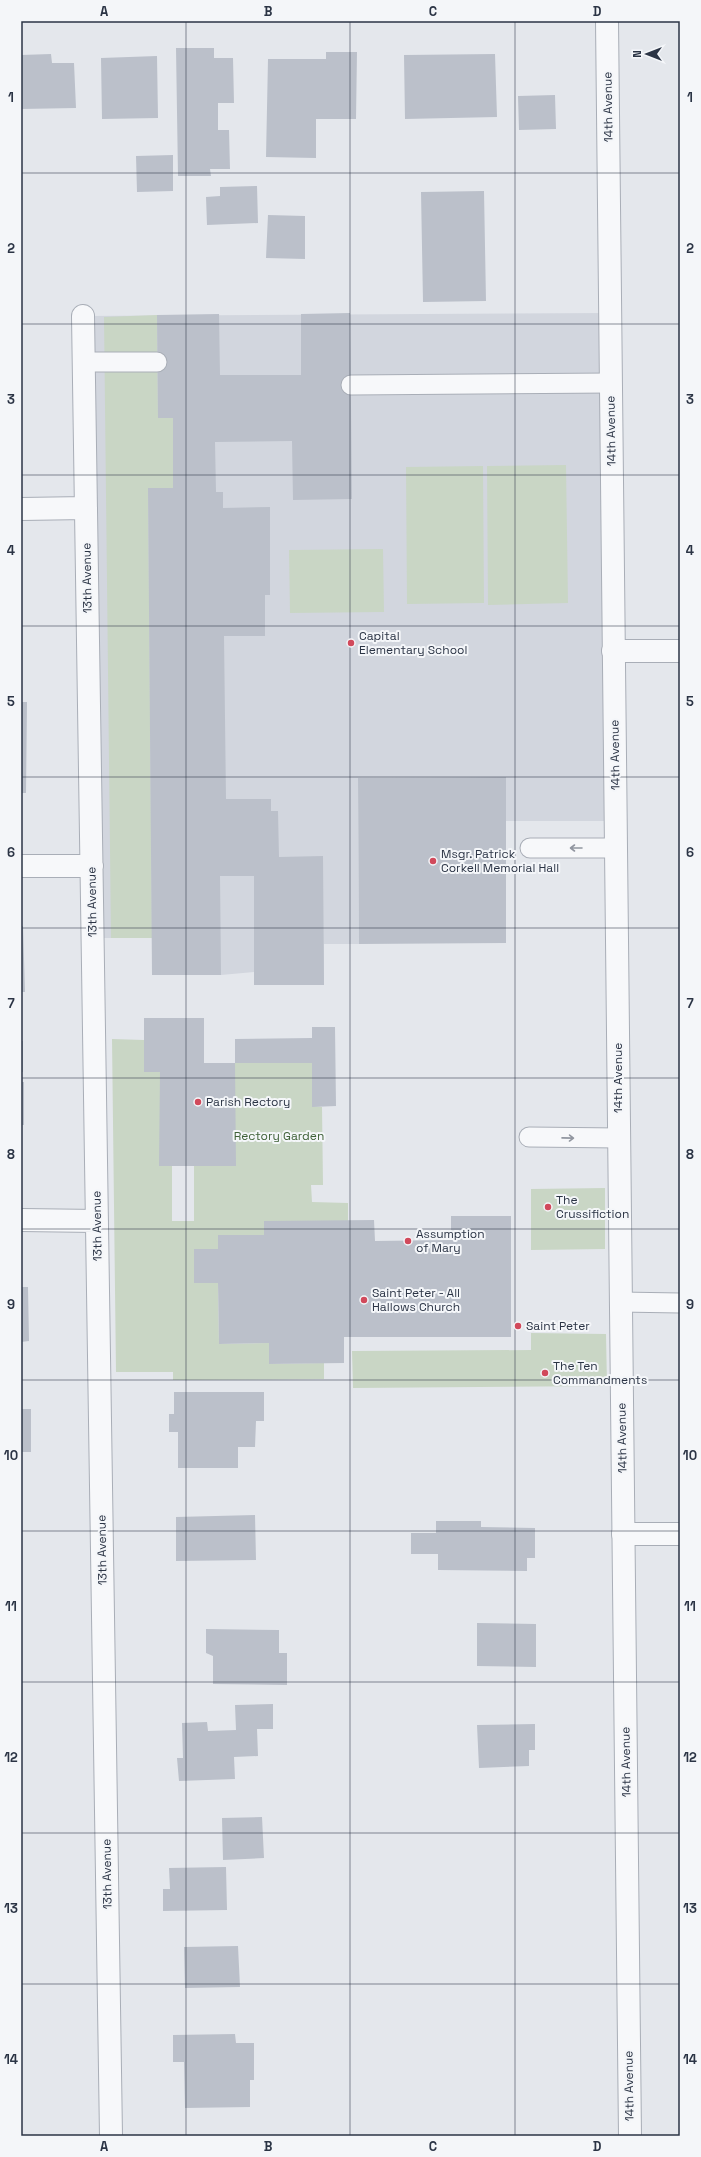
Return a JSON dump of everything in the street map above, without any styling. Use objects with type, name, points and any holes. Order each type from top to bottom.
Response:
[{"type":"street","name":"14th Avenue","points":[[607,21],[630,2136]]},
{"type":"street","name":"13th Avenue","points":[[83,316],[111,2136]]},
{"type":"street","points":[[21,508],[86,508]]},
{"type":"street","points":[[614,651],[680,651]]},
{"type":"street","points":[[21,866],[92,866]]},
{"type":"street","points":[[21,1220],[97,1221]]},
{"type":"street","points":[[623,1534],[680,1534]]},
{"type":"lane","points":[[84,362],[157,362]]},
{"type":"lane","points":[[351,385],[611,383]]},
{"type":"lane","points":[[530,848],[615,848]]},
{"type":"lane","points":[[529,1137],[619,1138]]},
{"type":"lane","points":[[620,1302],[680,1303]]},
{"type":"shaded area","name":"Capital Elementary School","points":[[610,313],[615,821],[506,821],[506,777],[358,778],[359,944],[324,944],[324,985],[254,985],[254,972],[221,975],[154,973],[152,938],[93,938],[83,316]]},
{"type":"green space","points":[[157,315],[158,418],[173,418],[173,488],[148,488],[152,938],[111,938],[104,317]]},
{"type":"green space","points":[[566,465],[568,603],[488,605],[487,466]]},
{"type":"green space","points":[[483,466],[484,603],[407,604],[406,467]]},
{"type":"green space","points":[[383,549],[384,612],[290,613],[289,550]]},
{"type":"green space","name":"Rectory Garden","points":[[112,1039],[144,1040],[144,1072],[160,1072],[160,1131],[172,1166],[172,1221],[194,1221],[194,1166],[235,1063],[312,1063],[312,1106],[322,1107],[323,1185],[311,1185],[312,1202],[348,1203],[348,1221],[264,1221],[264,1235],[218,1236],[218,1249],[194,1249],[194,1283],[218,1283],[219,1344],[269,1343],[269,1364],[324,1363],[324,1379],[173,1380],[173,1372],[116,1372]]},
{"type":"green space","points":[[605,1188],[605,1249],[531,1250],[531,1189]]},
{"type":"green space","points":[[531,1333],[606,1334],[607,1386],[353,1388],[352,1351],[531,1350]]},
{"type":"building","points":[[176,48],[214,48],[214,58],[233,58],[234,103],[218,103],[218,130],[229,130],[230,169],[210,169],[211,176],[178,176]]},
{"type":"building","points":[[326,52],[357,52],[356,119],[316,119],[316,158],[266,157],[268,59],[326,59]]},
{"type":"building","points":[[51,54],[52,63],[74,63],[76,108],[21,109],[21,55]]},
{"type":"building","points":[[495,54],[497,117],[405,119],[404,55]]},
{"type":"building","points":[[157,56],[158,118],[102,119],[101,58]]},
{"type":"building","points":[[555,95],[556,129],[519,130],[518,96]]},
{"type":"building","points":[[173,155],[173,191],[137,192],[136,156]]},
{"type":"building","points":[[257,186],[258,223],[207,225],[206,197],[220,196],[220,187]]},
{"type":"building","points":[[484,191],[486,301],[423,302],[421,192]]},
{"type":"building","points":[[268,215],[305,216],[305,259],[266,258]]},
{"type":"building","points":[[350,313],[352,499],[293,500],[292,441],[215,442],[216,492],[223,492],[223,508],[270,507],[270,595],[265,595],[265,636],[224,636],[226,799],[271,799],[271,811],[278,811],[279,857],[323,856],[324,985],[254,985],[254,876],[220,876],[221,975],[152,975],[148,488],[173,488],[173,418],[158,418],[157,315],[219,314],[220,375],[301,375],[301,314]]},
{"type":"building","points":[[21,702],[27,702],[26,793],[21,793]]},
{"type":"building","name":"Msgr. Patrick Corkell Memorial Hall","points":[[506,777],[506,943],[359,944],[358,778]]},
{"type":"building","points":[[21,926],[23,926],[25,992],[21,992]]},
{"type":"building","name":"Parish Rectory","points":[[144,1018],[204,1018],[204,1063],[235,1063],[236,1166],[159,1166],[160,1072],[144,1072]]},
{"type":"building","points":[[312,1027],[335,1027],[336,1106],[312,1107],[312,1063],[235,1063],[235,1039],[312,1038]]},
{"type":"building","points":[[21,1041],[23,1041],[23,1072],[21,1072]]},
{"type":"building","points":[[21,1082],[24,1082],[24,1125],[21,1125]]},
{"type":"building","name":"Saint Peter - All Hallows Church","points":[[451,1216],[511,1216],[511,1337],[344,1337],[344,1363],[269,1364],[269,1343],[219,1344],[218,1283],[194,1283],[194,1249],[218,1249],[218,1235],[264,1235],[264,1221],[374,1220],[375,1241],[451,1240]]},
{"type":"building","points":[[21,1287],[28,1287],[29,1341],[21,1342]]},
{"type":"building","points":[[174,1392],[264,1392],[264,1421],[256,1421],[255,1447],[238,1447],[238,1468],[178,1468],[178,1432],[169,1432],[169,1414],[174,1414]]},
{"type":"building","points":[[21,1409],[31,1409],[31,1452],[21,1452]]},
{"type":"building","points":[[255,1515],[256,1560],[176,1561],[176,1517]]},
{"type":"building","points":[[436,1521],[481,1521],[481,1527],[535,1528],[535,1558],[527,1558],[527,1571],[438,1570],[438,1554],[411,1554],[411,1533],[436,1533]]},
{"type":"building","points":[[477,1623],[536,1624],[536,1667],[477,1666]]},
{"type":"building","points":[[206,1629],[279,1630],[279,1653],[287,1653],[287,1685],[213,1684],[213,1656],[206,1653]]},
{"type":"building","points":[[273,1704],[273,1729],[257,1729],[258,1756],[234,1757],[235,1779],[179,1781],[177,1758],[183,1758],[182,1723],[207,1722],[208,1731],[236,1730],[235,1705]]},
{"type":"building","points":[[535,1724],[535,1750],[529,1750],[529,1766],[479,1768],[477,1725]]},
{"type":"building","points":[[262,1817],[264,1858],[223,1860],[222,1818]]},
{"type":"building","points":[[226,1867],[227,1910],[163,1911],[163,1889],[170,1889],[169,1868]]},
{"type":"building","points":[[238,1946],[240,1987],[185,1988],[184,1947]]},
{"type":"building","points":[[235,2034],[236,2043],[254,2043],[254,2080],[250,2080],[250,2107],[185,2108],[184,2062],[173,2062],[173,2035]]},
{"type":"place","name":"Capital Elementary School","points":[[351,643]]},
{"type":"place","name":"Msgr. Patrick Corkell Memorial Hall","points":[[433,861]]},
{"type":"place","name":"Parish Rectory","points":[[198,1102]]},
{"type":"place","name":"The Crussifiction","points":[[548,1207]]},
{"type":"place","name":"Assumption of Mary","points":[[408,1241]]},
{"type":"place","name":"Saint Peter - All Hallows Church","points":[[364,1300]]},
{"type":"place","name":"Saint Peter","points":[[518,1326]]},
{"type":"place","name":"The Ten Commandments","points":[[545,1373]]}]
